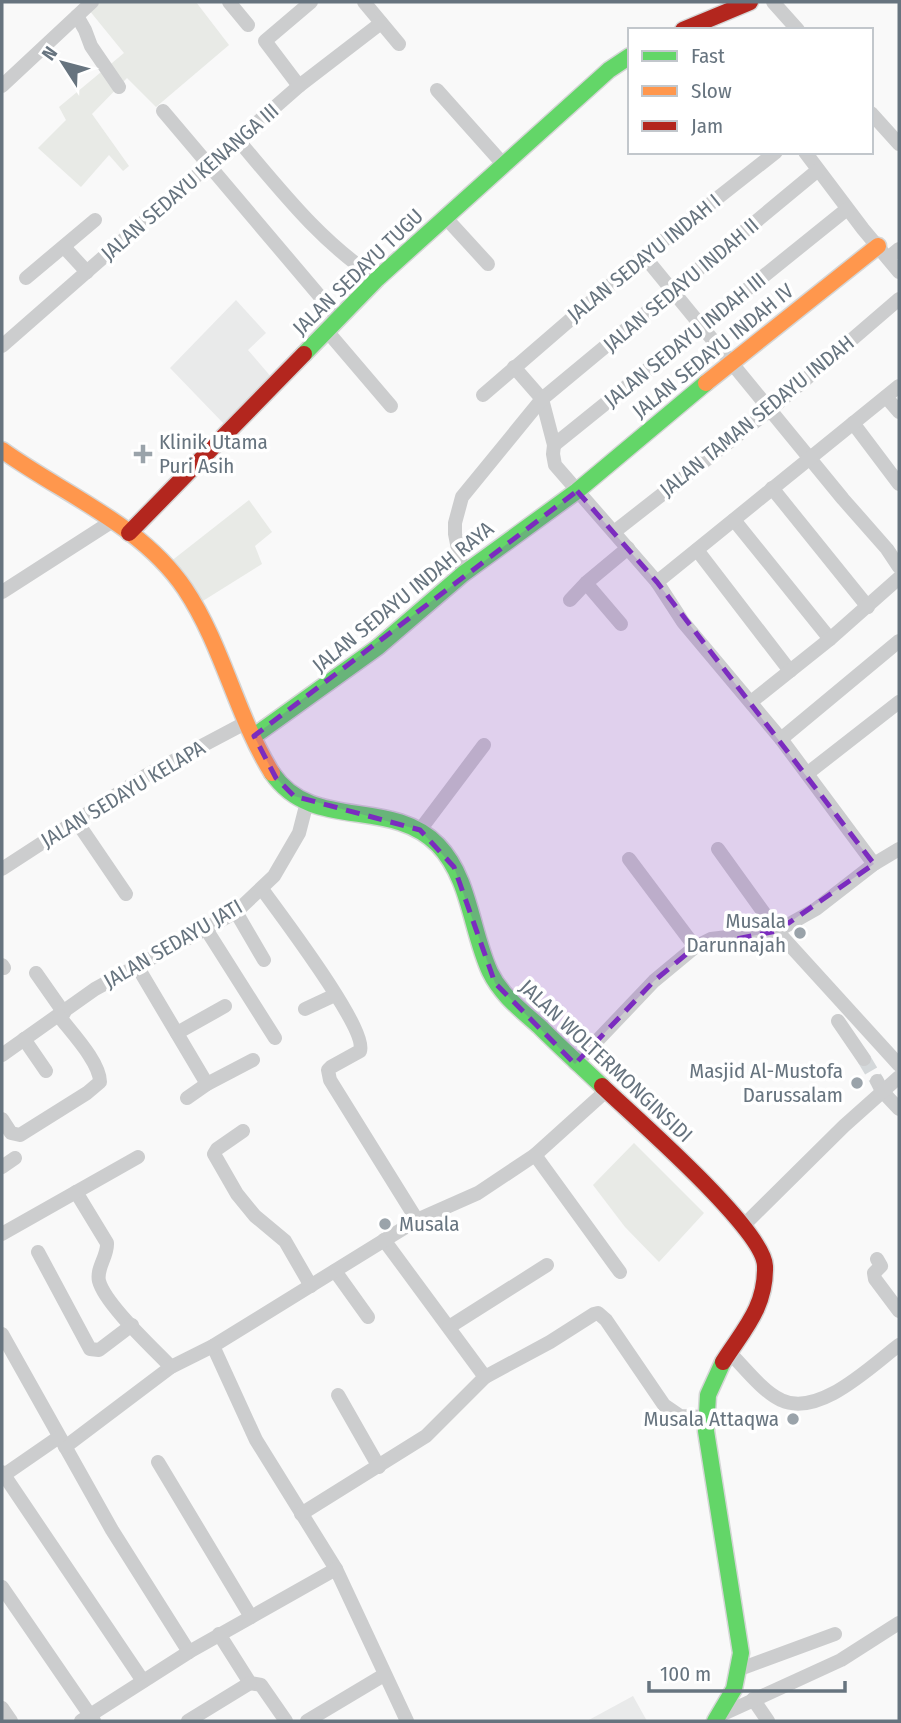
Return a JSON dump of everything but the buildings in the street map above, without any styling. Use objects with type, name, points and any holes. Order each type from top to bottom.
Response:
[{"type":"main road","points":[[688,28],[750,2]]},
{"type":"main road","name":"JALAN SEDAYU TUGU","points":[[129,533],[377,279],[503,164],[628,56]]},
{"type":"main road","name":"JALAN SEDAYU INDAH IV","points":[[577,491],[732,361],[888,251]]},
{"type":"main road","name":"JALAN WOLTERMONGINSIDI","points":[[2,450],[129,533],[171,570],[219,651],[250,729],[284,788],[307,802],[331,810],[402,822],[420,830],[445,854],[454,867],[495,983],[575,1064],[678,1159],[744,1225],[758,1246],[765,1264],[765,1280],[757,1311],[716,1373],[708,1395],[706,1417],[709,1453],[740,1638],[740,1669],[732,1698],[717,1719]]},
{"type":"main road","name":"JALAN SEDAYU INDAH RAYA","points":[[250,729],[377,647],[463,574],[577,491]]},
{"type":"street","points":[[2,86],[92,2]]},
{"type":"street","points":[[229,2],[248,25]]},
{"type":"street","points":[[299,86],[265,41],[311,2]]},
{"type":"street","points":[[364,2],[399,44]]},
{"type":"street","points":[[773,2],[795,28]]},
{"type":"street","points":[[76,16],[85,30],[90,46],[120,86]]},
{"type":"street","name":"JALAN SEDAYU KENANGA III","points":[[2,346],[299,86],[381,23]]},
{"type":"street","points":[[437,90],[503,164]]},
{"type":"street","points":[[163,111],[209,165],[333,325],[391,406]]},
{"type":"street","points":[[873,115],[899,144]]},
{"type":"street","points":[[238,140],[306,220],[352,262],[377,279]]},
{"type":"street","name":"JALAN SEDAYU INDAH I","points":[[483,396],[514,366],[644,256],[773,154]]},
{"type":"street","points":[[806,154],[848,209],[888,251],[899,272]]},
{"type":"street","name":"JALAN SEDAYU INDAH II","points":[[463,574],[455,523],[462,497],[542,399],[818,170]]},
{"type":"street","name":"JALAN SEDAYU INDAH III","points":[[554,445],[848,209]]},
{"type":"street","points":[[444,218],[488,264]]},
{"type":"street","points":[[26,278],[95,220]]},
{"type":"street","points":[[64,247],[87,272]]},
{"type":"street","points":[[644,256],[887,549],[899,567]]},
{"type":"street","name":"JALAN TAMAN SEDAYU INDAH","points":[[614,532],[770,410],[899,299]]},
{"type":"street","points":[[514,366],[542,399],[554,445],[555,465],[657,582],[696,638],[808,773],[874,864]]},
{"type":"street","points":[[657,582],[899,386]]},
{"type":"street","points":[[886,397],[899,412]]},
{"type":"street","points":[[853,423],[899,484]]},
{"type":"street","points":[[772,488],[868,607]]},
{"type":"street","points":[[734,520],[830,639]]},
{"type":"street","points":[[2,592],[111,522]]},
{"type":"street","points":[[570,600],[628,548]]},
{"type":"street","points":[[697,550],[790,671]]},
{"type":"street","points":[[751,702],[830,639],[899,578]]},
{"type":"street","points":[[586,583],[621,624]]},
{"type":"street","points":[[781,739],[899,641]]},
{"type":"street","points":[[808,773],[899,702]]},
{"type":"street","name":"JALAN SEDAYU KELAPA","points":[[4,862],[77,822],[145,776],[250,729]]},
{"type":"street","points":[[420,830],[484,746]]},
{"type":"street","name":"JALAN SEDAYU JATI","points":[[2,1055],[95,989],[236,912],[274,876],[299,833],[307,802]]},
{"type":"street","points":[[77,822],[126,894]]},
{"type":"street","points":[[718,849],[777,931],[899,1065]]},
{"type":"street","points":[[575,1064],[653,981],[695,947],[711,939],[777,931],[816,909],[874,864],[899,849]]},
{"type":"street","points":[[629,859],[695,947]]},
{"type":"street","points":[[262,889],[335,995],[356,1031],[362,1048],[357,1055],[331,1067],[328,1074],[418,1220]]},
{"type":"street","points":[[236,912],[264,960]]},
{"type":"street","points":[[206,929],[275,1038]]},
{"type":"street","points":[[136,966],[207,1084]]},
{"type":"street","points":[[2,1119],[12,1133],[20,1135],[88,1093],[100,1082],[94,1063],[36,973]]},
{"type":"street","points":[[305,1009],[335,995]]},
{"type":"street","points":[[177,1033],[225,1006]]},
{"type":"street","points":[[838,1021],[864,1059]]},
{"type":"street","points":[[24,1039],[46,1071]]},
{"type":"street","points":[[187,1098],[207,1084],[253,1060]]},
{"type":"street","points":[[744,1225],[880,1086],[899,1077]]},
{"type":"street","points":[[880,1086],[899,1109]]},
{"type":"street","points":[[143,1681],[3,1473],[62,1442],[170,1367],[213,1346],[384,1240],[418,1220],[478,1193],[535,1155],[606,1091]]},
{"type":"street","points":[[243,1131],[214,1154],[237,1194],[254,1216],[285,1241],[311,1286]]},
{"type":"street","points":[[535,1155],[620,1272]]},
{"type":"street","points":[[2,1234],[138,1157]]},
{"type":"street","points":[[2,1167],[15,1158]]},
{"type":"street","points":[[76,1192],[107,1243],[99,1282],[109,1300],[170,1367]]},
{"type":"street","points":[[384,1240],[485,1377]]},
{"type":"street","points":[[38,1252],[90,1349],[99,1350],[132,1325]]},
{"type":"street","points":[[877,1259],[880,1266],[874,1273],[875,1279],[899,1311]]},
{"type":"street","points":[[449,1327],[547,1265]]},
{"type":"street","points":[[335,1271],[368,1317]]},
{"type":"street","points":[[301,1514],[426,1436],[485,1377],[598,1313],[606,1320],[664,1405],[680,1416],[706,1417]]},
{"type":"street","points":[[2,1334],[112,1530],[189,1652]]},
{"type":"street","points":[[729,1352],[774,1396],[790,1403],[810,1402],[837,1392],[899,1345]]},
{"type":"street","points":[[213,1346],[256,1440],[336,1569],[407,1721]]},
{"type":"street","points":[[338,1395],[379,1467]]},
{"type":"street","points":[[158,1462],[251,1617]]},
{"type":"street","points":[[2,1587],[88,1719],[189,1652],[336,1569]]},
{"type":"street","points":[[717,1719],[753,1699],[841,1660],[899,1623]]},
{"type":"street","points":[[219,1634],[250,1684]]},
{"type":"street","points":[[740,1669],[835,1634]]},
{"type":"street","points":[[307,1721],[384,1675]]},
{"type":"street","points":[[188,1721],[250,1684],[261,1685],[286,1721]]},
{"type":"street","points":[[753,1699],[768,1721]]},
{"type":"street","points":[[2,1708],[11,1721]]},
{"type":"highlighted area","points":[[577,491],[657,582],[874,864],[777,931],[695,947],[654,981],[575,1064],[495,983],[454,867],[420,830],[294,796],[276,778],[254,736]]},
{"type":"shaded area","points":[[98,2],[196,2],[229,45],[156,107],[127,78],[92,114],[129,166],[123,171],[109,155],[81,187],[38,148],[66,120],[59,107],[124,53],[89,10]]},
{"type":"shaded area","points":[[236,300],[266,333],[248,350],[272,378],[224,424],[170,368]]},
{"type":"shaded area","points":[[249,500],[272,532],[255,546],[262,564],[198,604],[170,562]]},
{"type":"shaded area","points":[[634,1143],[704,1213],[659,1262],[625,1227],[593,1185]]},
{"type":"shaded area","points":[[633,1696],[647,1721],[587,1721]]},
{"type":"tunnel","points":[[864,1059],[877,1081]]},
{"type":"traffic: fast","points":[[304,354],[377,279],[609,70],[628,57]]},
{"type":"traffic: fast","points":[[254,736],[378,647],[463,574],[577,491],[706,383]]},
{"type":"traffic: fast","points":[[272,773],[289,791],[308,803],[398,822],[419,830],[438,845],[449,858],[464,889],[484,956],[500,988],[602,1086]]},
{"type":"traffic: fast","points":[[715,1721],[734,1689],[741,1653],[706,1431],[708,1395],[723,1362]]},
{"type":"traffic: slow","points":[[706,383],[878,246]]},
{"type":"traffic: slow","points":[[2,450],[124,528],[167,566],[185,589],[210,634],[259,751],[272,773]]},
{"type":"traffic: jam","points":[[688,28],[750,2]]},
{"type":"traffic: jam","points":[[129,533],[304,354]]},
{"type":"traffic: jam","points":[[602,1086],[695,1173],[743,1226],[759,1249],[765,1266],[762,1294],[752,1318],[723,1362]]},
{"type":"place","name":"Klinik Utama Puri Asih","points":[[143,454]]},
{"type":"place","name":"Musala Darunnajah","points":[[800,933]]},
{"type":"place","name":"Masjid Al-Mustofa Darussalam","points":[[857,1083]]},
{"type":"place","name":"Musala","points":[[385,1224]]},
{"type":"place","name":"Musala Attaqwa","points":[[793,1419]]}]
